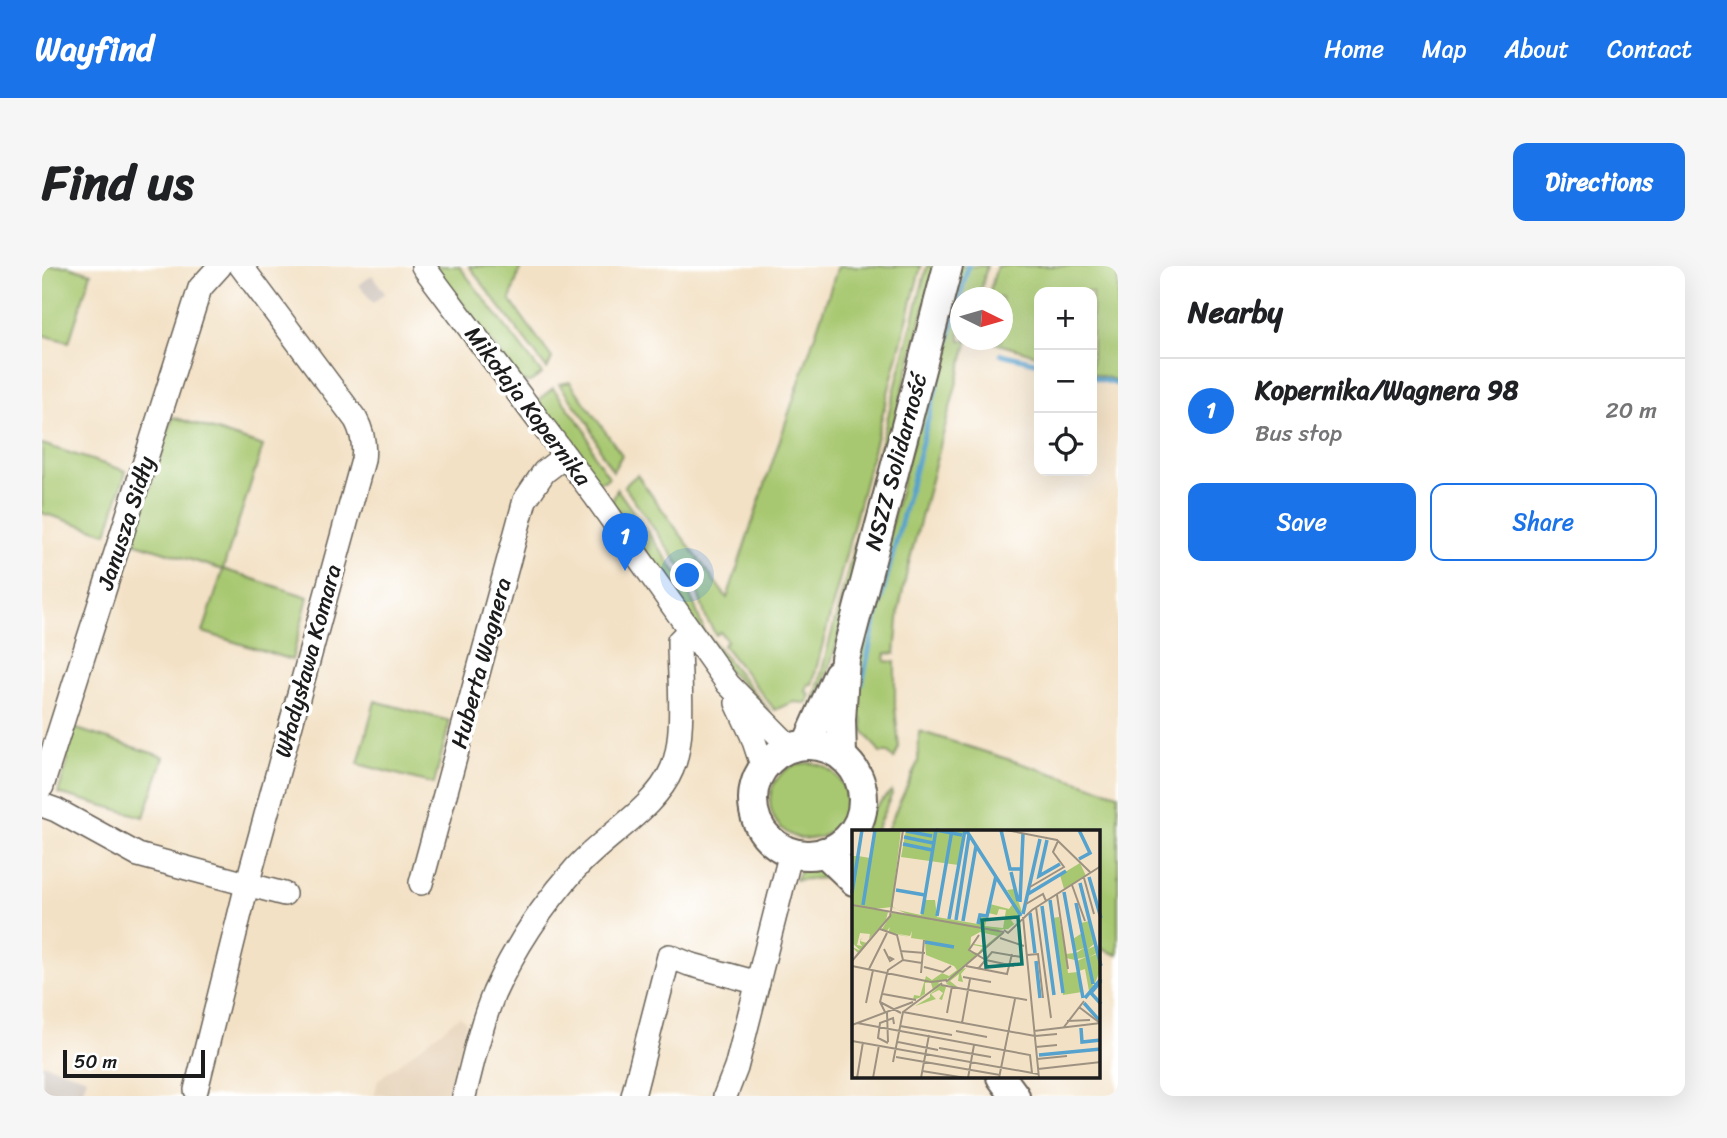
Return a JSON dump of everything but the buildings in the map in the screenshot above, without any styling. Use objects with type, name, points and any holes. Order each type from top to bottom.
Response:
[{"type":"main road","name":"NSZZ Solidarność","points":[[842,756],[841,720],[845,659],[948,266]]},
{"type":"main road","name":"NSZZ Solidarność","points":[[799,746],[845,659]]},
{"type":"main road","name":"Mikołaja Kopernika","points":[[799,746],[831,749],[842,756]]},
{"type":"main road","points":[[799,746],[775,755],[762,768],[755,783],[752,800],[755,817],[763,832],[775,844],[791,852],[807,855],[824,852],[852,836]]},
{"type":"main road","points":[[842,756],[851,765],[862,790],[863,805],[855,830]]},
{"type":"main road","points":[[824,852],[852,879]]},
{"type":"main road","points":[[1002,1079],[1015,1096]]},
{"type":"street","name":"Janusza Sidły","points":[[42,786],[200,288],[219,266]]},
{"type":"street","name":"Władysława Komara","points":[[196,1090],[247,885],[363,460],[364,447],[362,431],[356,420],[241,266]]},
{"type":"street","name":"Mikołaja Kopernika","points":[[423,266],[565,456],[728,684],[752,735],[762,768]]},
{"type":"street","name":"Huberta Wagnera","points":[[421,883],[525,500],[544,472],[565,456]]},
{"type":"street","points":[[464,1096],[494,995],[509,964],[550,900],[595,848],[665,784],[673,767],[678,744],[679,641],[689,631]]},
{"type":"street","name":"Mikołaja Kopernika","points":[[728,684],[799,746]]},
{"type":"street","points":[[42,806],[56,810],[138,855],[284,894]]},
{"type":"street","points":[[725,1096],[745,1070],[758,984],[791,852]]},
{"type":"street","points":[[633,1096],[669,956],[758,984]]},
{"type":"shaded area","points":[[372,275],[385,293],[373,303],[359,285]]},
{"type":"shaded area","points":[[460,1016],[467,1023],[448,1096],[374,1096],[378,1080]]},
{"type":"shaded area","points":[[42,1063],[87,1078],[81,1096],[42,1096]]},
{"type":"green space","points":[[42,266],[68,266],[91,273],[69,342],[42,335]]},
{"type":"green space","points":[[434,266],[459,266],[542,374],[530,382],[520,381]]},
{"type":"green space","points":[[469,266],[521,266],[510,300],[552,358],[547,369]]},
{"type":"green space","points":[[838,266],[921,266],[812,685],[808,684],[806,692],[810,694],[807,703],[793,702],[775,710],[723,645],[727,641],[720,632],[716,635],[706,618],[697,590],[624,486],[637,475],[727,598]]},
{"type":"green space","points":[[927,266],[935,266],[834,653],[816,706],[813,705]]},
{"type":"green space","points":[[959,266],[987,266],[982,287],[954,287]]},
{"type":"green space","points":[[997,266],[1118,266],[1118,381],[1097,375],[1097,287],[1034,287],[1034,355],[1013,348],[1013,287],[991,287]]},
{"type":"green space","points":[[950,300],[950,350],[965,350],[908,567],[899,609],[895,654],[886,653],[885,661],[895,662],[895,707],[899,747],[894,759],[888,753],[880,753],[863,730],[862,719],[849,715],[868,614]]},
{"type":"green space","points":[[570,382],[622,455],[613,471],[589,424],[559,384]]},
{"type":"green space","points":[[553,388],[585,430],[595,457],[609,477],[604,481],[595,482],[539,405],[541,398]]},
{"type":"green space","points":[[173,417],[263,446],[223,569],[308,597],[292,660],[203,632],[223,570],[133,542]]},
{"type":"green space","points":[[42,444],[126,471],[107,533],[42,513]]},
{"type":"green space","points":[[617,489],[685,585],[704,631],[771,713],[727,669],[611,504]]},
{"type":"green space","points":[[375,701],[450,721],[434,784],[358,764]]},
{"type":"green space","points":[[74,728],[164,757],[144,817],[58,793]]},
{"type":"green space","points":[[919,731],[1118,794],[1118,955],[1100,948],[1100,830],[887,830],[918,762]]},
{"type":"green space","points":[[801,763],[815,763],[829,769],[840,780],[846,801],[843,816],[835,828],[815,839],[801,839],[787,833],[776,822],[770,808],[770,794],[776,780],[787,769]]},
{"type":"green space","points":[[891,791],[876,830],[865,830],[871,811]]},
{"type":"green space","points":[[813,864],[833,875],[827,878],[795,880],[800,871]]},
{"type":"waterway","points":[[862,684],[873,630],[968,266]]},
{"type":"waterway","points":[[1001,354],[1034,362]]},
{"type":"waterway","points":[[1097,378],[1118,384]]},
{"type":"place","name":"Kopernika/Wagnera 98","points":[[625,571]]}]
